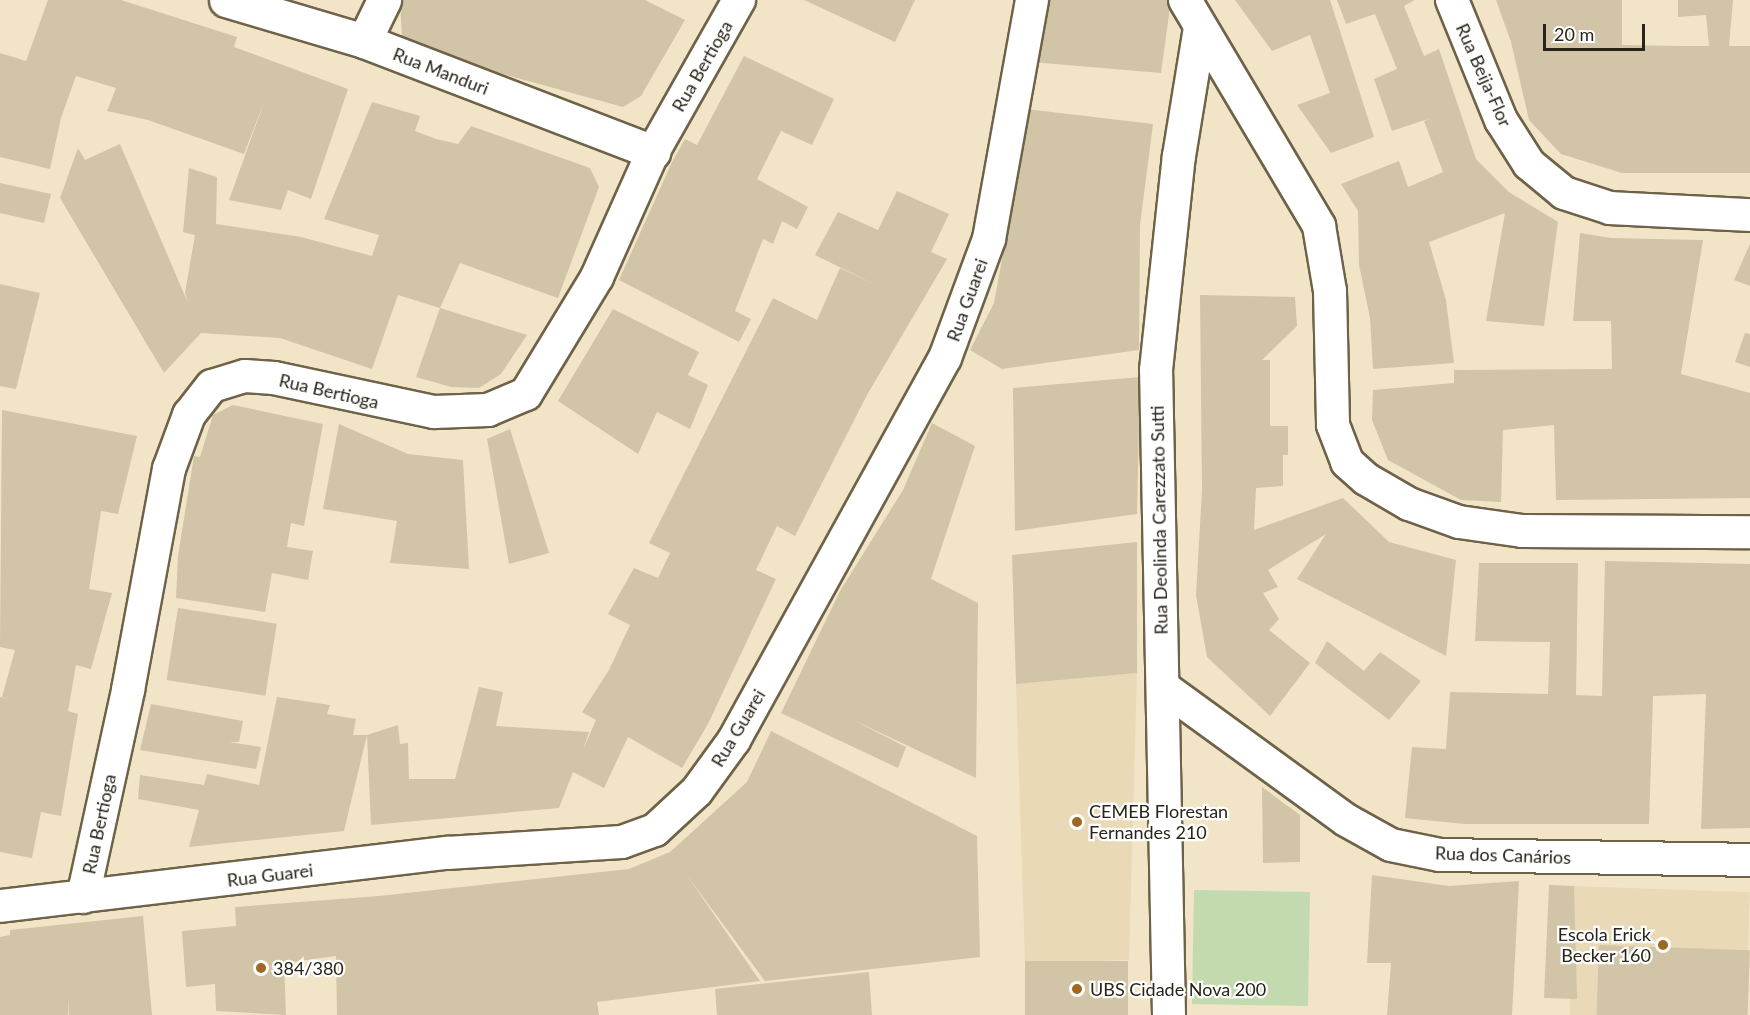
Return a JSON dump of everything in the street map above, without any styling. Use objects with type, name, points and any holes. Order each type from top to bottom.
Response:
[{"type":"street","name":"Rua Manduri","points":[[226,0],[364,41],[653,152]]},
{"type":"street","points":[[364,41],[384,0]]},
{"type":"street","name":"Rua Bertioga","points":[[82,897],[128,690],[169,469],[189,415],[212,386],[245,376],[274,378],[434,412],[488,410],[526,394],[597,277],[653,152],[739,0]]},
{"type":"street","name":"Rua Guarei","points":[[0,906],[447,853],[622,842],[655,830],[697,792],[734,740],[945,358],[989,239],[1032,0]]},
{"type":"street","points":[[1185,0],[1319,226],[1330,291],[1333,425],[1347,462],[1366,479],[1409,504],[1458,522],[1522,531],[1750,532]]},
{"type":"street","name":"Rua Beija-Flor","points":[[1452,0],[1501,120],[1529,164],[1564,193],[1610,208],[1750,215]]},
{"type":"street","name":"Rua Deolinda Carezzato Sutti","points":[[1169,1015],[1156,370],[1179,156],[1200,28]]},
{"type":"street","name":"Rua dos Canários","points":[[1163,687],[1346,820],[1391,845],[1440,855],[1750,860]]},
{"type":"shaded area","name":"CEMEB Florestan Fernandes 210","points":[[1137,673],[1129,960],[1025,963],[1016,684]]},
{"type":"shaded area","name":"Escola Erick Becker 160","points":[[1574,886],[1750,892],[1746,1015],[1569,1015]]},
{"type":"green space","points":[[1194,890],[1310,892],[1308,1006],[1192,1004]]},
{"type":"building","points":[[48,0],[121,0],[237,37],[234,47],[348,89],[311,199],[288,190],[281,210],[229,200],[266,97],[244,154],[148,120],[107,111],[116,88],[76,76],[61,118],[50,169],[0,157],[0,53],[26,61]]},
{"type":"building","points":[[400,0],[645,0],[685,20],[641,96],[623,107],[415,50],[402,37]]},
{"type":"building","points":[[804,0],[915,0],[895,42]]},
{"type":"building","points":[[1043,0],[1171,0],[1161,73],[1031,62]]},
{"type":"building","points":[[1235,0],[1330,0],[1374,137],[1331,153],[1297,105],[1330,93],[1310,35],[1272,51]]},
{"type":"building","points":[[1337,0],[1415,0],[1404,6],[1424,56],[1439,49],[1476,159],[1509,192],[1558,222],[1544,326],[1486,321],[1505,213],[1429,242],[1446,300],[1454,363],[1373,369],[1370,318],[1359,265],[1358,211],[1341,184],[1399,161],[1408,187],[1443,172],[1424,121],[1431,118],[1392,131],[1374,79],[1397,69],[1375,14],[1346,24]]},
{"type":"building","points":[[1496,0],[1622,0],[1622,45],[1709,46],[1706,15],[1678,17],[1678,0],[1733,0],[1729,46],[1750,46],[1750,173],[1622,173],[1561,154],[1529,120],[1511,42]]},
{"type":"building","points":[[744,56],[834,99],[812,145],[781,131],[757,179],[808,207],[797,229],[782,221],[773,244],[763,239],[735,311],[751,319],[739,342],[619,280],[672,162],[685,139],[697,145]]},
{"type":"building","points":[[372,102],[420,116],[415,131],[436,139],[458,144],[471,126],[590,168],[599,187],[558,298],[460,263],[440,308],[398,295],[372,369],[280,338],[201,333],[164,373],[60,198],[78,148],[85,160],[120,144],[188,303],[185,293],[195,235],[183,232],[189,168],[217,177],[216,224],[301,237],[372,256],[379,235],[324,219]]},
{"type":"building","points":[[1026,109],[1153,124],[1140,225],[1139,350],[1002,369],[970,350],[994,303],[1024,140]]},
{"type":"building","points":[[0,183],[51,194],[44,223],[0,213]]},
{"type":"building","points":[[897,191],[949,214],[931,252],[947,259],[867,395],[795,536],[777,526],[756,570],[776,579],[708,724],[682,768],[628,737],[604,788],[573,772],[559,808],[371,825],[367,735],[398,725],[400,744],[408,743],[409,779],[455,779],[479,687],[503,692],[496,726],[589,732],[583,750],[596,720],[582,712],[609,670],[630,625],[608,614],[634,568],[658,578],[670,553],[649,543],[773,298],[817,320],[840,268],[880,287],[815,255],[838,212],[878,230]]},
{"type":"building","points":[[1580,233],[1611,238],[1703,240],[1681,374],[1750,393],[1750,498],[1556,500],[1554,425],[1503,430],[1501,502],[1461,500],[1388,460],[1372,420],[1373,390],[1454,383],[1454,370],[1612,369],[1611,321],[1573,321]]},
{"type":"building","points":[[1750,244],[1750,286],[1734,280]]},
{"type":"building","points":[[0,284],[40,293],[16,389],[0,386]]},
{"type":"building","points":[[1200,295],[1295,297],[1297,326],[1262,360],[1270,360],[1270,426],[1288,426],[1288,455],[1283,455],[1283,486],[1256,488],[1254,530],[1343,498],[1389,542],[1456,560],[1446,656],[1297,579],[1326,534],[1268,570],[1278,587],[1263,593],[1279,619],[1269,630],[1310,663],[1270,716],[1207,657],[1196,595],[1202,490]]},
{"type":"building","points":[[440,308],[527,335],[501,374],[479,388],[451,387],[416,377]]},
{"type":"building","points":[[613,309],[699,352],[688,375],[708,385],[690,429],[657,412],[638,454],[558,401]]},
{"type":"building","points":[[1745,333],[1750,334],[1750,367],[1735,362]]},
{"type":"building","points":[[1140,377],[1137,514],[1015,531],[1013,388]]},
{"type":"building","points":[[233,405],[323,424],[304,526],[291,523],[287,547],[313,551],[308,580],[272,573],[265,612],[176,598],[178,556],[194,456],[200,457],[213,415]]},
{"type":"building","points":[[2,410],[137,436],[118,514],[101,511],[89,589],[112,593],[91,669],[76,665],[68,711],[78,714],[61,816],[41,812],[32,858],[0,852],[0,697],[13,700],[2,697],[15,650],[0,647]]},
{"type":"building","points":[[932,423],[975,446],[931,579],[978,603],[976,778],[851,719],[906,747],[898,768],[781,713],[840,591],[903,490]]},
{"type":"building","points":[[339,424],[408,454],[463,460],[469,569],[390,563],[397,521],[323,509]]},
{"type":"building","points":[[510,429],[549,553],[509,564],[487,439]]},
{"type":"building","points":[[1137,542],[1137,673],[1016,684],[1012,555]]},
{"type":"building","points":[[1605,561],[1750,564],[1750,828],[1701,829],[1706,694],[1653,696],[1649,824],[1465,824],[1405,818],[1412,747],[1446,749],[1450,692],[1548,694],[1550,642],[1475,641],[1479,563],[1578,563],[1576,695],[1602,696]]},
{"type":"building","points":[[178,608],[277,624],[265,696],[167,680]]},
{"type":"building","points":[[1327,641],[1364,671],[1380,652],[1421,681],[1389,720],[1315,663]]},
{"type":"building","points":[[277,697],[330,705],[327,714],[356,719],[353,735],[367,735],[344,831],[189,847],[199,810],[138,799],[140,775],[204,785],[207,774],[259,785]]},
{"type":"building","points":[[151,704],[243,721],[239,742],[229,742],[261,747],[256,769],[140,750]]},
{"type":"building","points":[[771,731],[977,836],[980,957],[765,981],[686,874],[760,981],[597,1002],[599,1015],[337,1015],[336,956],[284,963],[286,1015],[216,1011],[215,984],[186,987],[182,931],[236,926],[235,907],[379,896],[629,869],[670,852],[747,782]]},
{"type":"building","points":[[1262,787],[1300,815],[1300,862],[1263,863]]},
{"type":"building","points":[[1372,875],[1449,886],[1519,881],[1512,1015],[1387,1015],[1391,963],[1367,963]]},
{"type":"building","points":[[1549,885],[1574,886],[1577,999],[1544,998]]},
{"type":"building","points":[[143,916],[152,1015],[69,1015],[69,999],[68,1015],[0,1015],[0,937],[10,935],[10,930]]},
{"type":"building","points":[[1599,945],[1750,950],[1748,1015],[1597,1015]]},
{"type":"building","name":"UBS Cidade Nova 200","points":[[1025,961],[1128,961],[1128,1015],[1025,1015]]},
{"type":"building","points":[[869,972],[872,1015],[717,1015],[715,989]]},
{"type":"place","name":"CEMEB Florestan Fernandes 210","points":[[1077,822]]},
{"type":"place","name":"Escola Erick Becker 160","points":[[1663,945]]},
{"type":"place","name":"384/380","points":[[261,968]]},
{"type":"place","name":"UBS Cidade Nova 200","points":[[1077,989]]}]
